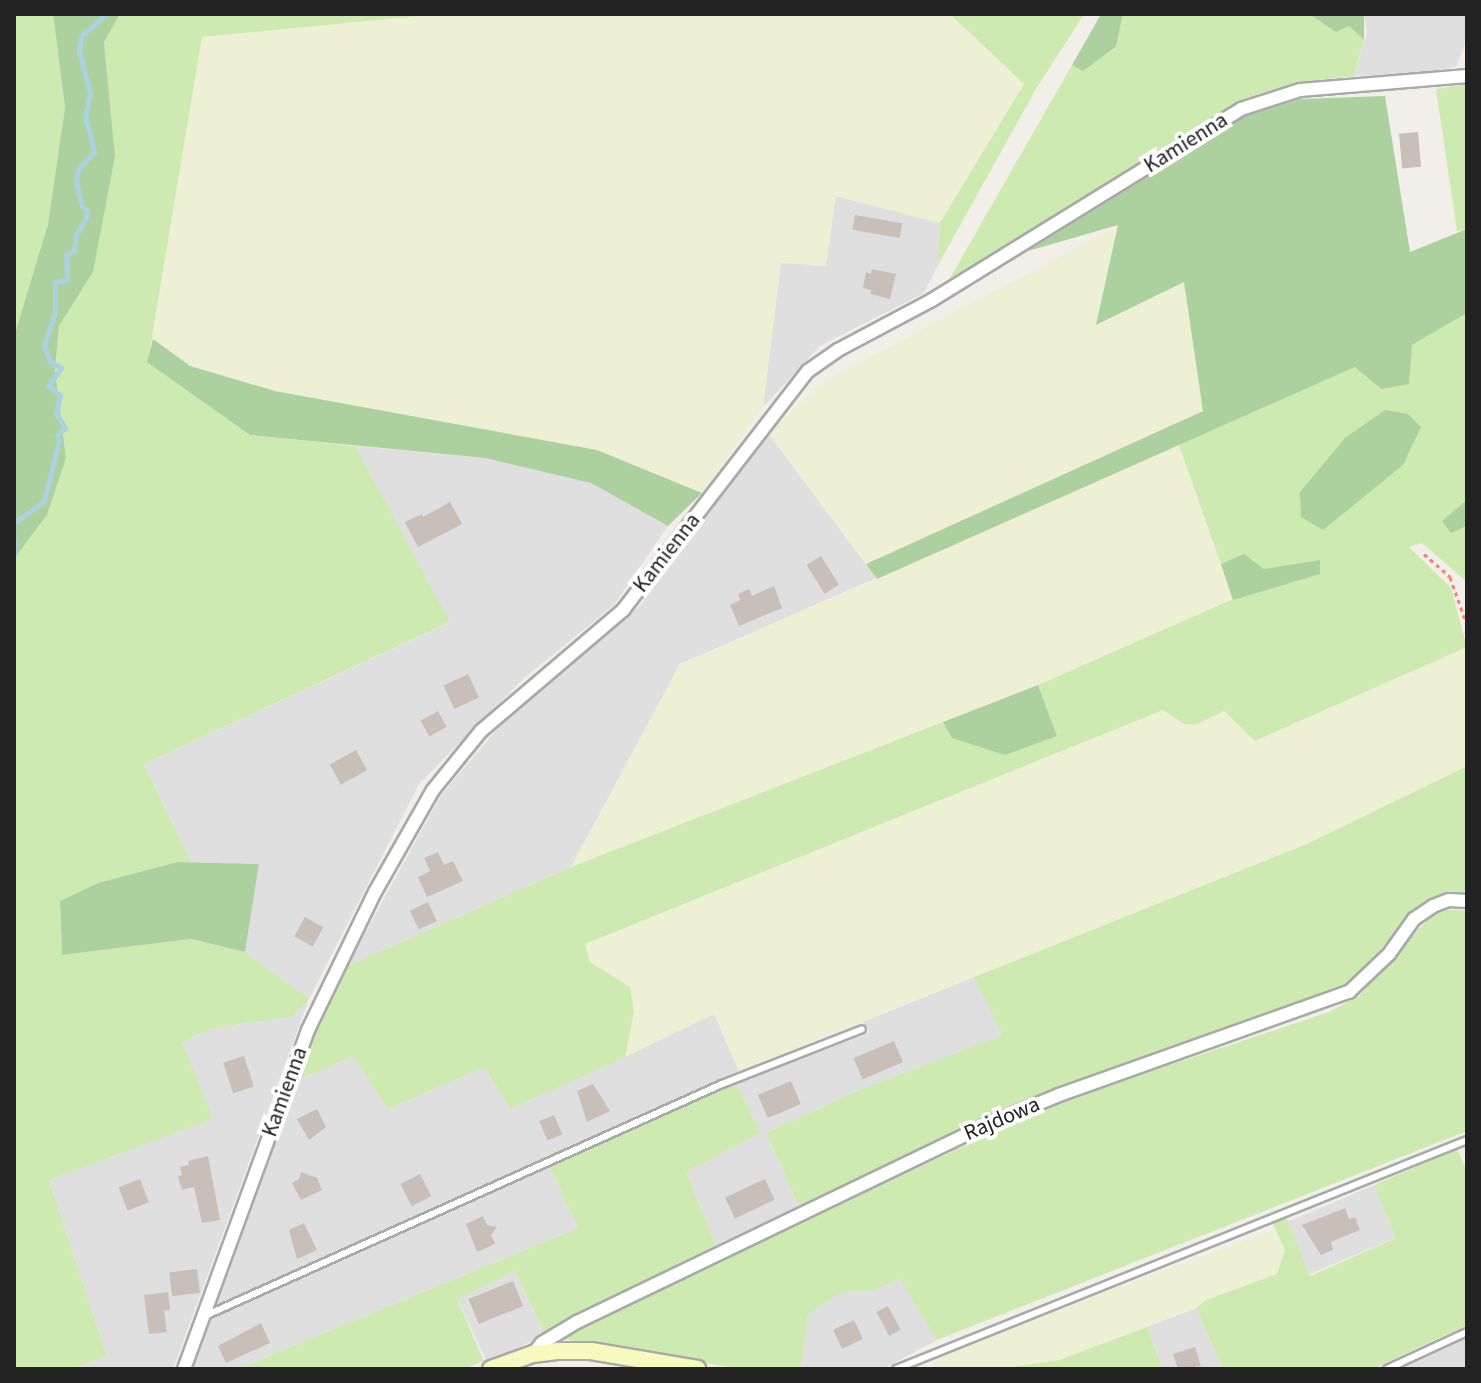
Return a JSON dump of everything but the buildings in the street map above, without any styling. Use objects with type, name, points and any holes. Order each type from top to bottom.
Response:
[{"type":"street","name":"Kamienna","points":[[184,1369],[308,1030],[375,892],[433,790],[481,731],[623,610],[808,371],[838,350],[932,300],[1241,109],[1300,90],[1467,76]]},
{"type":"street","name":"Rajdowa","points":[[533,1354],[542,1343],[577,1322],[976,1130],[1059,1095],[1349,992],[1389,954],[1414,919],[1449,900],[1467,901]]},
{"type":"street","points":[[491,1369],[533,1354],[591,1351],[697,1369]]},
{"type":"lane","points":[[204,1316],[722,1084],[862,1029]]},
{"type":"lane","points":[[896,1369],[1467,1140]]},
{"type":"lane","points":[[1387,1369],[1467,1332]]},
{"type":"path","points":[[1424,554],[1450,577],[1467,625]]},
{"type":"shaded area","points":[[1364,14],[1467,14],[1467,39],[1456,67],[1407,74],[1354,76],[1367,32]]},
{"type":"shaded area","points":[[835,196],[940,223],[938,265],[924,293],[820,346],[763,407],[781,262]]},
{"type":"shaded area","points":[[768,433],[877,579],[680,664],[571,867],[347,966],[441,795],[504,721],[640,606]]},
{"type":"shaded area","points":[[355,446],[485,458],[591,483],[668,526],[614,605],[524,678],[419,784],[309,999],[245,952],[259,865],[191,862],[144,764],[449,623]]},
{"type":"shaded area","points":[[974,977],[1004,1035],[859,1090],[766,1133],[799,1206],[716,1245],[686,1172],[761,1133],[736,1083],[870,1033],[863,1022]]},
{"type":"shaded area","points":[[309,999],[173,1369],[72,1369],[107,1356],[49,1180],[212,1119],[182,1042],[214,1028],[291,1017]]},
{"type":"shaded area","points":[[714,1014],[739,1071],[212,1307],[292,1083],[353,1056],[388,1109],[485,1067],[510,1109]]},
{"type":"shaded area","points":[[549,1165],[578,1228],[237,1369],[190,1369],[207,1318]]},
{"type":"shaded area","points":[[1374,1185],[1396,1237],[1310,1274],[1287,1222]]},
{"type":"shaded area","points":[[515,1271],[545,1335],[487,1362],[457,1298]]},
{"type":"shaded area","points":[[901,1278],[937,1340],[883,1369],[801,1369],[808,1314],[841,1292],[872,1291]]},
{"type":"shaded area","points":[[1196,1308],[1223,1369],[1163,1369],[1147,1327]]},
{"type":"shaded area","points":[[1467,1338],[1467,1369],[1401,1369]]},
{"type":"green space","points":[[14,14],[53,14],[65,107],[48,224],[16,330],[14,352]]},
{"type":"green space","points":[[53,14],[120,14],[104,42],[115,156],[93,272],[59,326],[55,370],[66,458],[47,515],[14,559],[16,330],[48,224],[65,107]]},
{"type":"green space","points":[[120,14],[440,14],[202,37],[148,362],[250,435],[355,446],[450,622],[144,764],[191,862],[177,862],[98,883],[60,901],[62,955],[191,939],[245,952],[309,999],[292,1017],[214,1028],[182,1042],[213,1119],[49,1180],[107,1356],[72,1369],[14,1369],[14,559],[42,522],[66,458],[55,370],[59,326],[93,271],[114,148],[104,42]]},
{"type":"green space","points":[[440,14],[950,14],[1024,84],[940,223],[836,196],[826,266],[781,263],[763,407],[702,493],[597,450],[275,391],[190,366],[153,339],[202,36]]},
{"type":"green space","points":[[950,14],[1084,14],[1036,89],[938,265],[940,223],[1024,84]]},
{"type":"green space","points":[[1101,14],[1123,14],[1116,47],[1083,71],[1072,65]]},
{"type":"green space","points":[[1123,14],[1309,14],[1336,32],[1349,26],[1364,40],[1354,76],[1293,83],[1244,99],[946,285],[1072,65],[1083,70],[1116,48]]},
{"type":"green space","points":[[1309,14],[1364,14],[1364,40],[1349,26],[1336,32]]},
{"type":"green space","points":[[1467,84],[1467,229],[1457,231],[1436,89]]},
{"type":"green space","points":[[1385,96],[1410,252],[1467,229],[1467,313],[1412,345],[1409,384],[1381,389],[1355,367],[877,579],[866,564],[1203,411],[1184,282],[1096,325],[1118,225],[1028,251],[1246,116],[1301,99]]},
{"type":"green space","points":[[1119,225],[1184,281],[1203,411],[866,564],[768,433],[823,382]]},
{"type":"green space","points":[[1467,313],[1467,582],[1422,543],[1409,547],[1451,588],[1467,647],[1255,741],[1224,711],[1195,725],[1184,724],[1163,710],[585,944],[590,962],[630,987],[634,1012],[625,1057],[510,1109],[485,1067],[388,1109],[353,1056],[292,1083],[347,966],[571,867],[943,722],[952,738],[1057,736],[1038,685],[1233,599],[1179,445],[1355,367],[1381,389],[1412,345]]},
{"type":"green space","points":[[153,339],[190,366],[275,391],[597,450],[702,493],[668,526],[591,483],[485,458],[250,435],[147,362]]},
{"type":"green space","points":[[1385,410],[1408,414],[1421,427],[1403,465],[1323,530],[1301,517],[1300,492],[1346,437]]},
{"type":"green space","points":[[1179,445],[1233,600],[1038,685],[571,867],[680,664]]},
{"type":"green space","points":[[1467,500],[1467,526],[1451,533],[1442,521]]},
{"type":"green space","points":[[1244,554],[1264,569],[1320,560],[1320,574],[1233,600],[1221,564]]},
{"type":"green space","points":[[1467,647],[1467,766],[1307,844],[739,1071],[714,1014],[625,1057],[634,1012],[590,962],[585,944],[1163,710],[1184,724],[1224,710],[1256,741]]},
{"type":"green space","points":[[1038,685],[1057,736],[1005,755],[952,738],[943,722]]},
{"type":"green space","points":[[1467,766],[1467,893],[1445,892],[1418,907],[1349,985],[1324,998],[1047,1092],[799,1206],[766,1133],[859,1090],[1003,1035],[974,977],[1307,844]]},
{"type":"green space","points":[[177,862],[259,864],[245,952],[191,939],[62,955],[60,901],[98,883]]},
{"type":"green space","points":[[1436,910],[1467,910],[1467,1131],[937,1340],[900,1279],[872,1291],[841,1292],[808,1314],[801,1369],[741,1369],[563,1339],[579,1325],[1059,1102],[1329,1012],[1360,995]]},
{"type":"green space","points":[[736,1083],[761,1133],[686,1172],[716,1245],[575,1316],[545,1335],[515,1271],[457,1299],[484,1361],[462,1369],[237,1369],[578,1228],[549,1165]]},
{"type":"green space","points":[[1457,1149],[1467,1171],[1467,1325],[1372,1369],[1223,1369],[1196,1308],[1206,1300],[1277,1274],[1285,1250],[1272,1222],[1286,1217],[1310,1276],[1396,1238],[1374,1185]]},
{"type":"green space","points":[[1275,1229],[1285,1250],[1277,1274],[1206,1300],[1196,1308],[1059,1360],[999,1369],[932,1369],[936,1356]]},
{"type":"green space","points":[[1147,1327],[1163,1369],[999,1369],[1059,1360]]},
{"type":"waterway","points":[[14,523],[44,501],[59,441],[57,435],[65,428],[56,413],[60,395],[48,386],[61,368],[50,361],[44,346],[55,313],[55,282],[67,280],[66,255],[74,250],[76,235],[87,211],[81,205],[76,180],[79,168],[94,152],[85,117],[90,93],[79,51],[81,36],[106,14]]},
{"type":"waterway","points":[[14,540],[14,554]]}]
